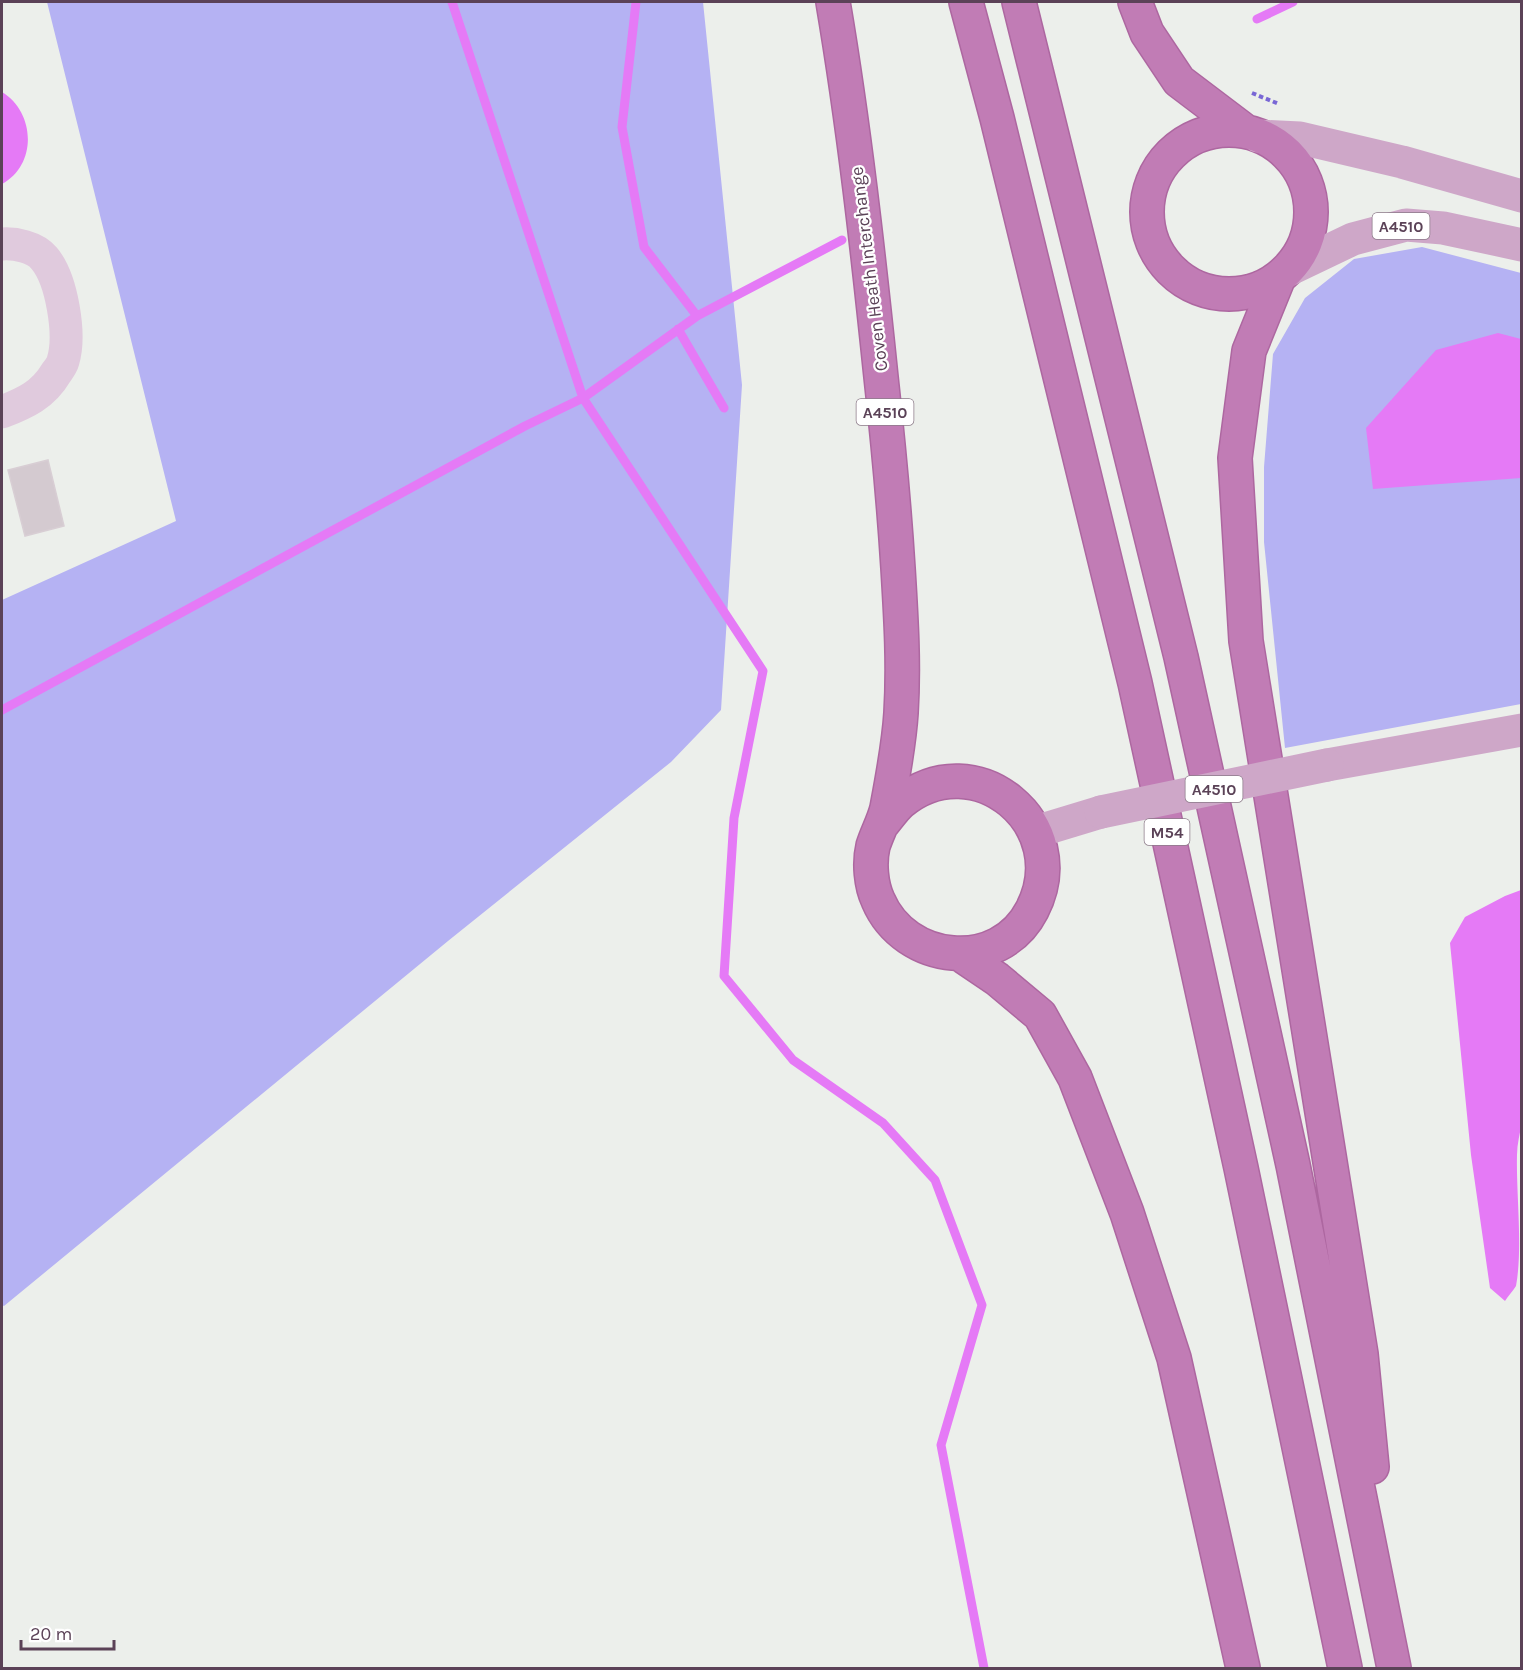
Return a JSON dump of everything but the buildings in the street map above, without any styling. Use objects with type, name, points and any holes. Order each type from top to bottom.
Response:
[{"type":"highway","name":"Coven Heath Interchange","points":[[832,2],[846,82],[864,223],[891,466],[904,668],[899,748],[883,823],[873,848],[871,874],[877,899],[890,922],[909,940],[933,951],[960,954],[988,949],[1013,934],[1031,913],[1042,886],[1043,857],[1035,832],[1020,808],[999,792],[974,783],[948,782],[922,789],[900,803],[883,823]]},
{"type":"highway","name":"M54","points":[[966,2],[1135,683],[1241,1168],[1345,1668]]},
{"type":"highway","name":"M54","points":[[1019,2],[1181,657],[1293,1165],[1392,1658]]},
{"type":"highway","points":[[1135,2],[1147,33],[1179,81],[1251,134],[1281,149],[1299,170],[1309,195],[1311,222],[1303,248],[1283,274],[1249,351],[1235,458],[1246,641],[1361,1354],[1392,1658]]},
{"type":"highway","name":"A4510","points":[[1251,134],[1223,130],[1202,135],[1182,144],[1166,159],[1155,178],[1148,198],[1147,220],[1152,241],[1163,261],[1178,276],[1196,288],[1217,294],[1239,294],[1260,288],[1283,274]]},
{"type":"highway","points":[[960,954],[997,979],[1040,1015],[1075,1078],[1127,1213],[1174,1358],[1243,1668]]},
{"type":"main road","name":"A4510","points":[[1251,134],[1300,138],[1402,162],[1521,196]]},
{"type":"main road","name":"A4510","points":[[1283,274],[1353,239],[1406,225],[1443,228],[1521,245]]},
{"type":"main road","name":"A4510","points":[[1035,832],[1101,812],[1327,765],[1521,730]]},
{"type":"lane","points":[[2,244],[25,246],[43,256],[54,274],[62,302],[66,334],[63,362],[49,385],[30,401],[2,412]]},
{"type":"shaded area","points":[[47,2],[703,2],[742,385],[721,710],[671,762],[448,941],[4,1306],[2,1305],[2,600],[176,521]]},
{"type":"shaded area","points":[[2,92],[21,112],[28,138],[27,151],[22,164],[14,175],[2,184]]},
{"type":"shaded area","points":[[1422,247],[1521,273],[1521,704],[1285,748],[1264,542],[1264,467],[1273,354],[1305,298],[1354,259]]},
{"type":"shaded area","points":[[1498,333],[1521,339],[1521,478],[1373,489],[1366,428],[1436,350]]},
{"type":"shaded area","points":[[1521,890],[1522,1122],[1517,1155],[1519,1255],[1516,1286],[1505,1301],[1490,1288],[1471,1155],[1450,943],[1465,917]]},
{"type":"waterway","points":[[452,2],[583,398],[763,671],[734,818],[724,976],[793,1060],[883,1123],[935,1180],[982,1305],[941,1445],[984,1668]]},
{"type":"waterway","points":[[636,2],[622,127],[644,247],[697,316]]},
{"type":"waterway","points":[[1257,19],[1293,2]]},
{"type":"waterway","points":[[2,710],[525,426],[583,398],[697,316],[842,240]]},
{"type":"waterway","points":[[678,329],[724,408]]}]
